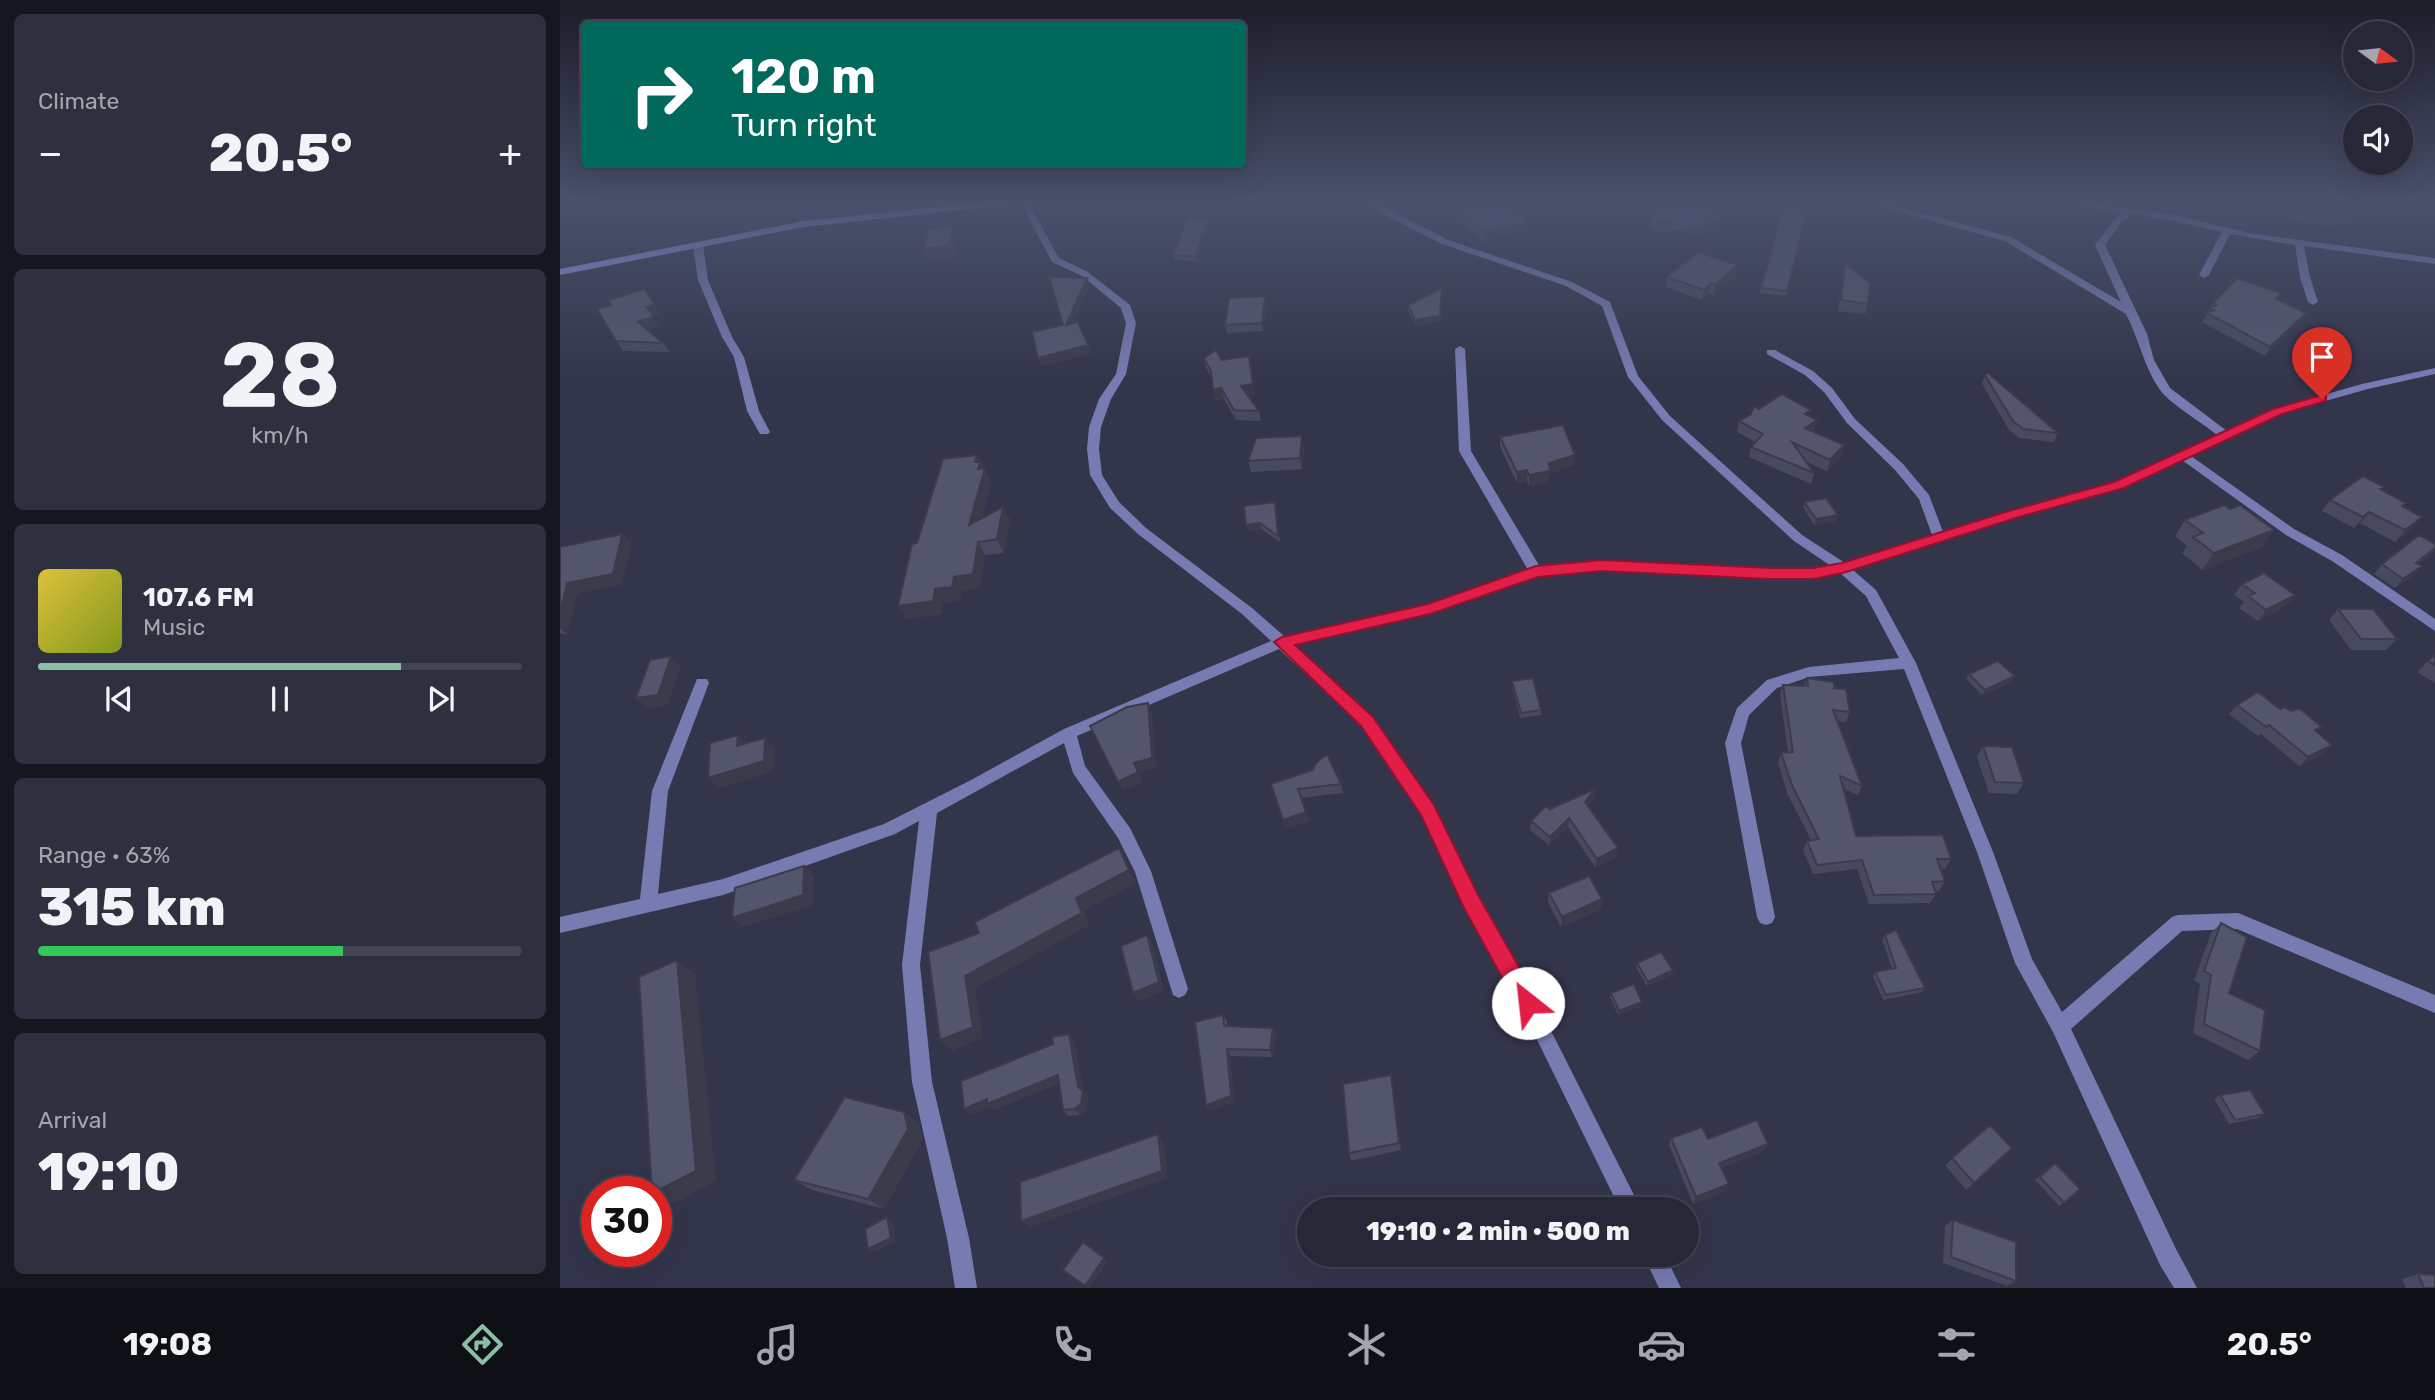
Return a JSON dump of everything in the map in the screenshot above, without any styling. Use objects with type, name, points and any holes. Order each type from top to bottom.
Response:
[{"type":"street","points":[[560,272],[619,260]]},
{"type":"street","points":[[700,260],[703,280],[717,307],[727,337],[739,357],[753,411],[765,432]]},
{"type":"street","points":[[1060,260],[1085,274],[1126,307],[1131,323],[1121,374],[1105,399],[1095,427],[1093,449],[1096,475],[1114,505],[1282,642],[1367,722],[1428,810],[1471,902],[1528,1003],[1626,1197]]},
{"type":"street","points":[[1498,260],[1569,284],[1606,304],[1633,377],[1666,418],[1798,537],[1843,568],[1871,593],[1909,663],[1985,852],[2024,963],[2060,1027],[2168,1257],[2186,1288]]},
{"type":"street","points":[[2043,260],[2130,312]]},
{"type":"street","points":[[2107,260],[2142,334],[2149,360],[2166,390],[2225,435]]},
{"type":"street","points":[[2204,275],[2212,260]]},
{"type":"street","points":[[2302,260],[2313,302]]},
{"type":"street","points":[[1460,349],[1465,450],[1536,572]]},
{"type":"street","points":[[1771,352],[1809,373],[1828,390],[1851,421],[1899,467],[1925,498],[1939,538]]},
{"type":"street","points":[[560,925],[723,887],[889,829],[1069,733],[1282,642],[1430,609],[1536,572],[1602,565],[1770,573],[1813,573],[1843,568],[2014,514],[2119,485],[2185,457],[2278,411],[2366,386],[2435,371]]},
{"type":"street","points":[[2185,457],[2290,532],[2337,558],[2435,626]]},
{"type":"street","points":[[1766,917],[1733,743],[1742,712],[1772,684],[1809,672],[1909,663]]},
{"type":"street","points":[[648,904],[660,791],[702,683]]},
{"type":"street","points":[[1069,733],[1078,768],[1124,833],[1143,871],[1179,989]]},
{"type":"street","points":[[929,809],[911,965],[922,1082],[958,1238],[966,1288]]},
{"type":"street","points":[[2060,1027],[2178,923],[2238,921],[2435,1004]]},
{"type":"street","points":[[1660,1267],[1670,1288]]},
{"type":"building","points":[[1688,260],[1722,260],[1737,265],[1715,285],[1711,283],[1704,290],[1667,277]]},
{"type":"building","points":[[1769,260],[1795,260],[1787,291],[1761,288]]},
{"type":"building","points":[[1845,264],[1870,283],[1868,304],[1841,300]]},
{"type":"building","points":[[1049,277],[1087,278],[1066,325],[1078,322],[1088,345],[1038,358],[1032,332],[1063,325]]},
{"type":"building","points":[[2237,278],[2281,293],[2276,299],[2306,313],[2270,347],[2207,313],[2214,310],[2210,308],[2217,305],[2213,303]]},
{"type":"building","points":[[1442,288],[1440,316],[1415,320],[1408,305]]},
{"type":"building","points":[[644,289],[655,304],[647,307],[654,317],[638,322],[663,343],[616,341],[597,309],[611,305],[608,300]]},
{"type":"building","points":[[1265,296],[1262,323],[1225,325],[1229,298]]},
{"type":"building","points":[[1216,350],[1222,360],[1249,356],[1253,384],[1241,386],[1259,411],[1234,410],[1221,388],[1213,390],[1211,371],[1204,358]]},
{"type":"building","points":[[1988,373],[2058,433],[2023,429],[2013,421],[1985,375]]},
{"type":"building","points":[[1782,394],[1811,410],[1805,414],[1817,420],[1805,428],[1844,445],[1830,460],[1792,442],[1814,473],[1751,447],[1763,434],[1739,421],[1751,414],[1754,406],[1759,409]]},
{"type":"building","points":[[1563,425],[1575,455],[1549,463],[1550,471],[1529,475],[1527,470],[1517,472],[1500,437]]},
{"type":"building","points":[[1302,436],[1300,458],[1248,461],[1256,438]]},
{"type":"building","points":[[977,455],[975,462],[981,462],[978,469],[985,468],[969,525],[1003,507],[997,539],[978,542],[973,574],[954,577],[952,587],[935,589],[933,601],[898,606],[912,544],[917,543],[943,459]]},
{"type":"building","points":[[2363,476],[2384,487],[2380,489],[2406,503],[2402,506],[2422,517],[2405,530],[2369,512],[2363,517],[2330,500]]},
{"type":"building","points":[[1826,498],[1838,515],[1816,519],[1804,502]]},
{"type":"building","points":[[1275,502],[1278,536],[1260,523],[1246,525],[1244,506]]},
{"type":"building","points":[[2224,505],[2230,509],[2240,505],[2274,530],[2214,553],[2193,537],[2203,533],[2185,520]]},
{"type":"building","points":[[622,534],[613,574],[567,583],[560,614],[560,547]]},
{"type":"building","points":[[2419,535],[2435,544],[2435,548],[2416,563],[2422,566],[2403,579],[2382,564]]},
{"type":"building","points":[[2264,573],[2295,595],[2266,610],[2248,596],[2255,593],[2242,584]]},
{"type":"building","points":[[2338,609],[2373,609],[2397,639],[2361,639]]},
{"type":"building","points":[[2435,654],[2435,665],[2428,661]]},
{"type":"building","points":[[671,656],[658,695],[636,698],[650,660]]},
{"type":"building","points":[[1998,661],[2015,676],[1985,690],[1969,674]]},
{"type":"building","points":[[1533,678],[1541,710],[1521,713],[1512,681]]},
{"type":"building","points":[[1807,678],[1834,682],[1834,688],[1846,689],[1850,712],[1833,710],[1862,786],[1840,776],[1856,836],[1943,835],[1951,859],[1937,859],[1945,881],[1932,882],[1936,894],[1874,895],[1862,860],[1817,865],[1807,841],[1819,839],[1792,785],[1781,753],[1793,752],[1783,685],[1808,686]]},
{"type":"building","points":[[2258,692],[2280,709],[2300,709],[2322,727],[2315,730],[2332,745],[2308,757],[2269,725],[2266,727],[2237,705]]},
{"type":"building","points":[[1148,703],[1152,758],[1134,763],[1138,772],[1118,782],[1090,726],[1127,707]]},
{"type":"building","points":[[738,735],[737,746],[765,738],[764,761],[708,778],[710,743]]},
{"type":"building","points":[[1983,746],[2012,747],[2024,783],[1995,782]]},
{"type":"building","points":[[1327,754],[1341,784],[1298,789],[1306,812],[1283,820],[1271,784],[1313,770],[1316,763]]},
{"type":"building","points":[[1595,789],[1585,802],[1618,848],[1597,859],[1569,818],[1550,837],[1531,821],[1546,806],[1550,809]]},
{"type":"building","points":[[1119,848],[1129,870],[1076,898],[1082,913],[965,976],[973,1027],[940,1040],[928,952],[979,933],[975,922]]},
{"type":"building","points":[[804,866],[803,895],[732,918],[735,888]]},
{"type":"building","points":[[1589,876],[1602,899],[1562,917],[1549,893]]},
{"type":"building","points":[[2221,923],[2247,937],[2229,993],[2265,1010],[2260,1051],[2204,1024],[2211,975],[2204,971]]},
{"type":"building","points":[[1896,930],[1925,988],[1886,995],[1875,972],[1896,968],[1885,935]]},
{"type":"building","points":[[1147,935],[1159,982],[1133,993],[1121,946]]},
{"type":"building","points":[[1661,952],[1673,970],[1648,982],[1637,963]]},
{"type":"building","points":[[677,960],[696,1171],[672,1183],[672,1176],[651,1176],[639,977]]},
{"type":"building","points":[[1634,984],[1642,1002],[1619,1011],[1611,993]]},
{"type":"building","points":[[1223,1015],[1224,1026],[1273,1028],[1270,1050],[1227,1049],[1231,1096],[1206,1105],[1195,1022]]},
{"type":"building","points":[[1069,1034],[1078,1087],[1083,1091],[1081,1104],[1074,1109],[1063,1110],[1058,1075],[987,1104],[987,1099],[964,1109],[961,1081],[1053,1044],[1052,1037]]},
{"type":"building","points":[[1391,1075],[1399,1143],[1349,1153],[1343,1084]]},
{"type":"building","points":[[2250,1090],[2265,1114],[2235,1120],[2220,1095]]},
{"type":"building","points":[[845,1097],[904,1112],[908,1129],[868,1199],[794,1180]]},
{"type":"building","points":[[1757,1120],[1768,1144],[1719,1163],[1729,1184],[1696,1197],[1671,1138],[1702,1127],[1708,1139]]},
{"type":"building","points":[[1990,1125],[2012,1148],[1974,1183],[1952,1158]]},
{"type":"building","points":[[1158,1134],[1162,1171],[1021,1221],[1020,1182]]},
{"type":"building","points":[[2055,1163],[2080,1189],[2064,1203],[2040,1177]]},
{"type":"building","points":[[887,1217],[891,1238],[868,1249],[865,1229]]},
{"type":"building","points":[[1953,1220],[2016,1242],[2016,1281],[1951,1257]]},
{"type":"building","points":[[1083,1242],[1104,1258],[1085,1286],[1063,1270]]},
{"type":"building","points":[[2418,1274],[2435,1275],[2435,1288],[2424,1288]]},
{"type":"route","points":[[1528,1003],[1471,902],[1428,810],[1367,722],[1282,642],[1430,609],[1536,572],[1602,565],[1770,573],[1813,573],[1843,568],[2014,514],[2119,485],[2185,457],[2278,411],[2322,399]]}]
